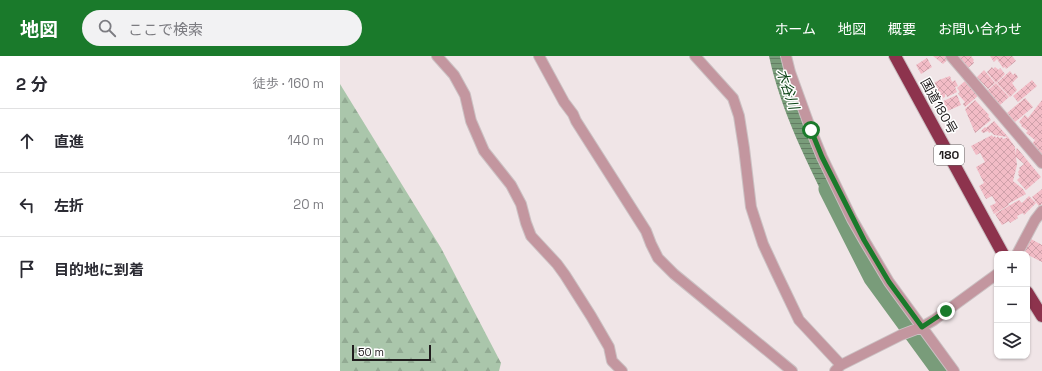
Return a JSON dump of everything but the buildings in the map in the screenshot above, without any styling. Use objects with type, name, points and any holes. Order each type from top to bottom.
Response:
[{"type":"highway","name":"国道180号","points":[[896,56],[1001,251]]},
{"type":"highway","points":[[1030,297],[1042,316]]},
{"type":"street","points":[[437,56],[454,75],[465,95],[471,121],[484,151],[511,185],[521,204],[531,236],[565,275],[609,347],[612,361],[622,371]]},
{"type":"street","points":[[539,56],[564,102],[646,231],[658,258],[674,274],[792,371]]},
{"type":"street","points":[[695,56],[733,98],[739,116],[751,207],[763,244],[799,320],[838,368],[901,335],[922,327],[934,320],[994,276]]},
{"type":"street","points":[[786,56],[792,78],[811,130],[822,157],[852,219],[889,282],[954,371]]},
{"type":"street","points":[[951,56],[1042,163]]},
{"type":"street","points":[[1019,251],[1035,220],[1042,211]]},
{"type":"green space","points":[[340,84],[441,248],[501,363],[499,371],[340,371]]},
{"type":"water","points":[[769,56],[784,56],[846,210],[833,215],[796,137],[774,77]]},
{"type":"waterway","name":"木谷川","points":[[828,189],[873,278],[941,371]]},
{"type":"route","points":[[811,130],[822,157],[852,219],[889,282],[922,327],[946,311]]}]
